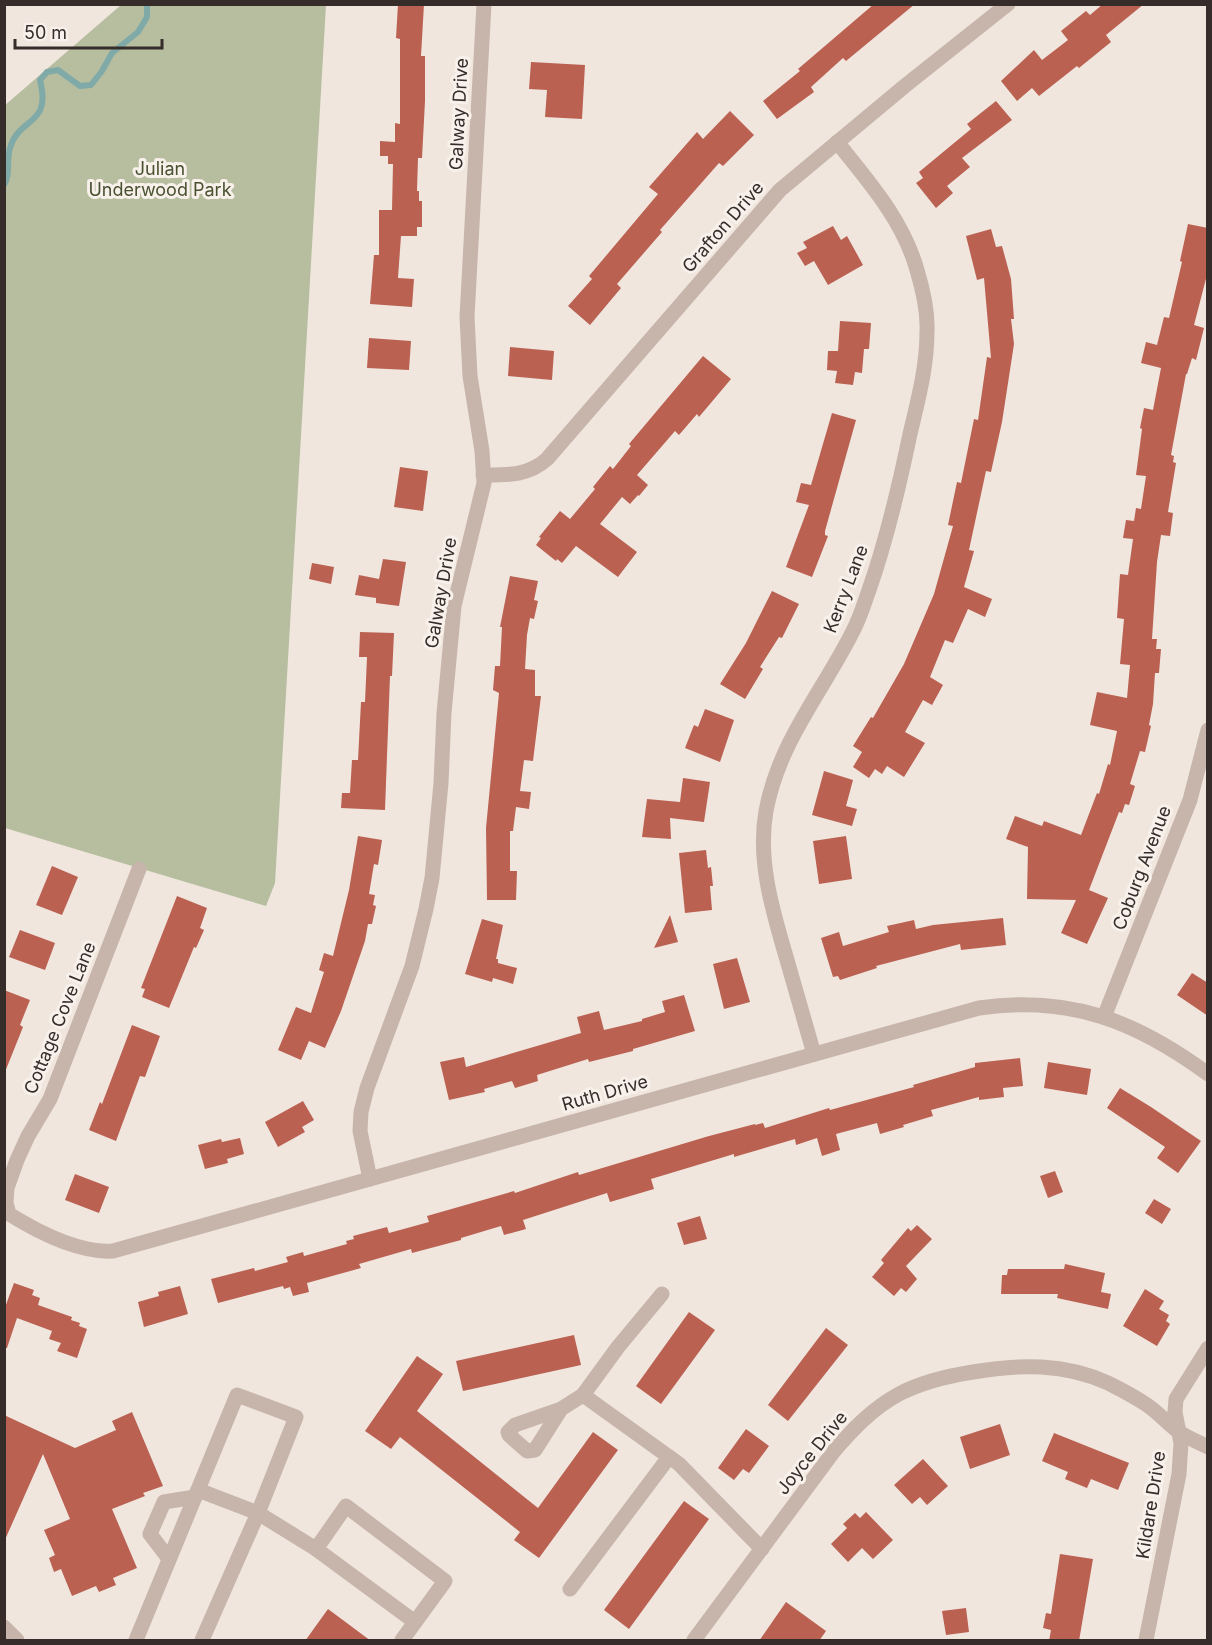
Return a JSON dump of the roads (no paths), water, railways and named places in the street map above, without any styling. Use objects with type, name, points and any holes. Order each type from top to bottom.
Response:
[{"type":"street","name":"Galway Drive","points":[[370,1179],[360,1131],[361,1112],[367,1088],[412,966],[426,909],[432,878],[441,783],[444,713],[454,606],[484,483],[482,452],[470,376],[466,317],[484,4]]},
{"type":"street","name":"Grafton Drive","points":[[483,475],[515,475],[530,471],[548,459],[780,190],[1008,4]]},
{"type":"street","name":"Kerry Lane","points":[[814,1054],[774,916],[766,879],[764,848],[766,813],[776,772],[784,752],[855,628],[878,564],[897,496],[926,361],[928,331],[926,308],[917,269],[904,236],[886,203],[837,142]]},
{"type":"street","name":"Coburg Avenue","points":[[1104,1017],[1190,800],[1208,730]]},
{"type":"street","name":"Cottage Cove Lane","points":[[9,1214],[6,1203],[7,1188],[17,1160],[50,1099],[139,868]]},
{"type":"street","name":"Ruth Drive","points":[[9,1214],[80,1248],[102,1252],[113,1251],[979,1008],[1000,1005],[1063,1006],[1104,1017],[1145,1033],[1208,1074]]},
{"type":"street","points":[[561,1409],[584,1395],[618,1347],[662,1294]]},
{"type":"street","name":"Kildare Drive","points":[[1146,1641],[1179,1474],[1181,1443],[1175,1412],[1176,1399],[1208,1348]]},
{"type":"street","name":"Joyce Drive","points":[[694,1641],[851,1431],[871,1413],[898,1395],[921,1384],[949,1376],[1005,1366],[1044,1367],[1081,1373],[1107,1383],[1145,1403],[1179,1432],[1208,1447]]},
{"type":"street","points":[[136,1641],[237,1395],[296,1416],[258,1514],[202,1641]]},
{"type":"street","points":[[584,1395],[679,1464],[762,1549]]},
{"type":"street","points":[[570,1589],[669,1458]]},
{"type":"street","points":[[169,1559],[150,1534],[164,1502],[196,1494],[258,1514],[315,1549],[415,1622]]},
{"type":"street","points":[[315,1549],[346,1506],[445,1581],[402,1641]]},
{"type":"street","points":[[4,1627],[17,1641]]},
{"type":"waterway","points":[[4,185],[10,148],[14,138],[33,120],[42,106],[43,95],[40,80],[47,72],[58,70],[80,86],[91,85],[112,53],[138,32],[147,17],[147,4]]},
{"type":"park label","name":"Julian Underwood Park","points":[[160,180]]}]
